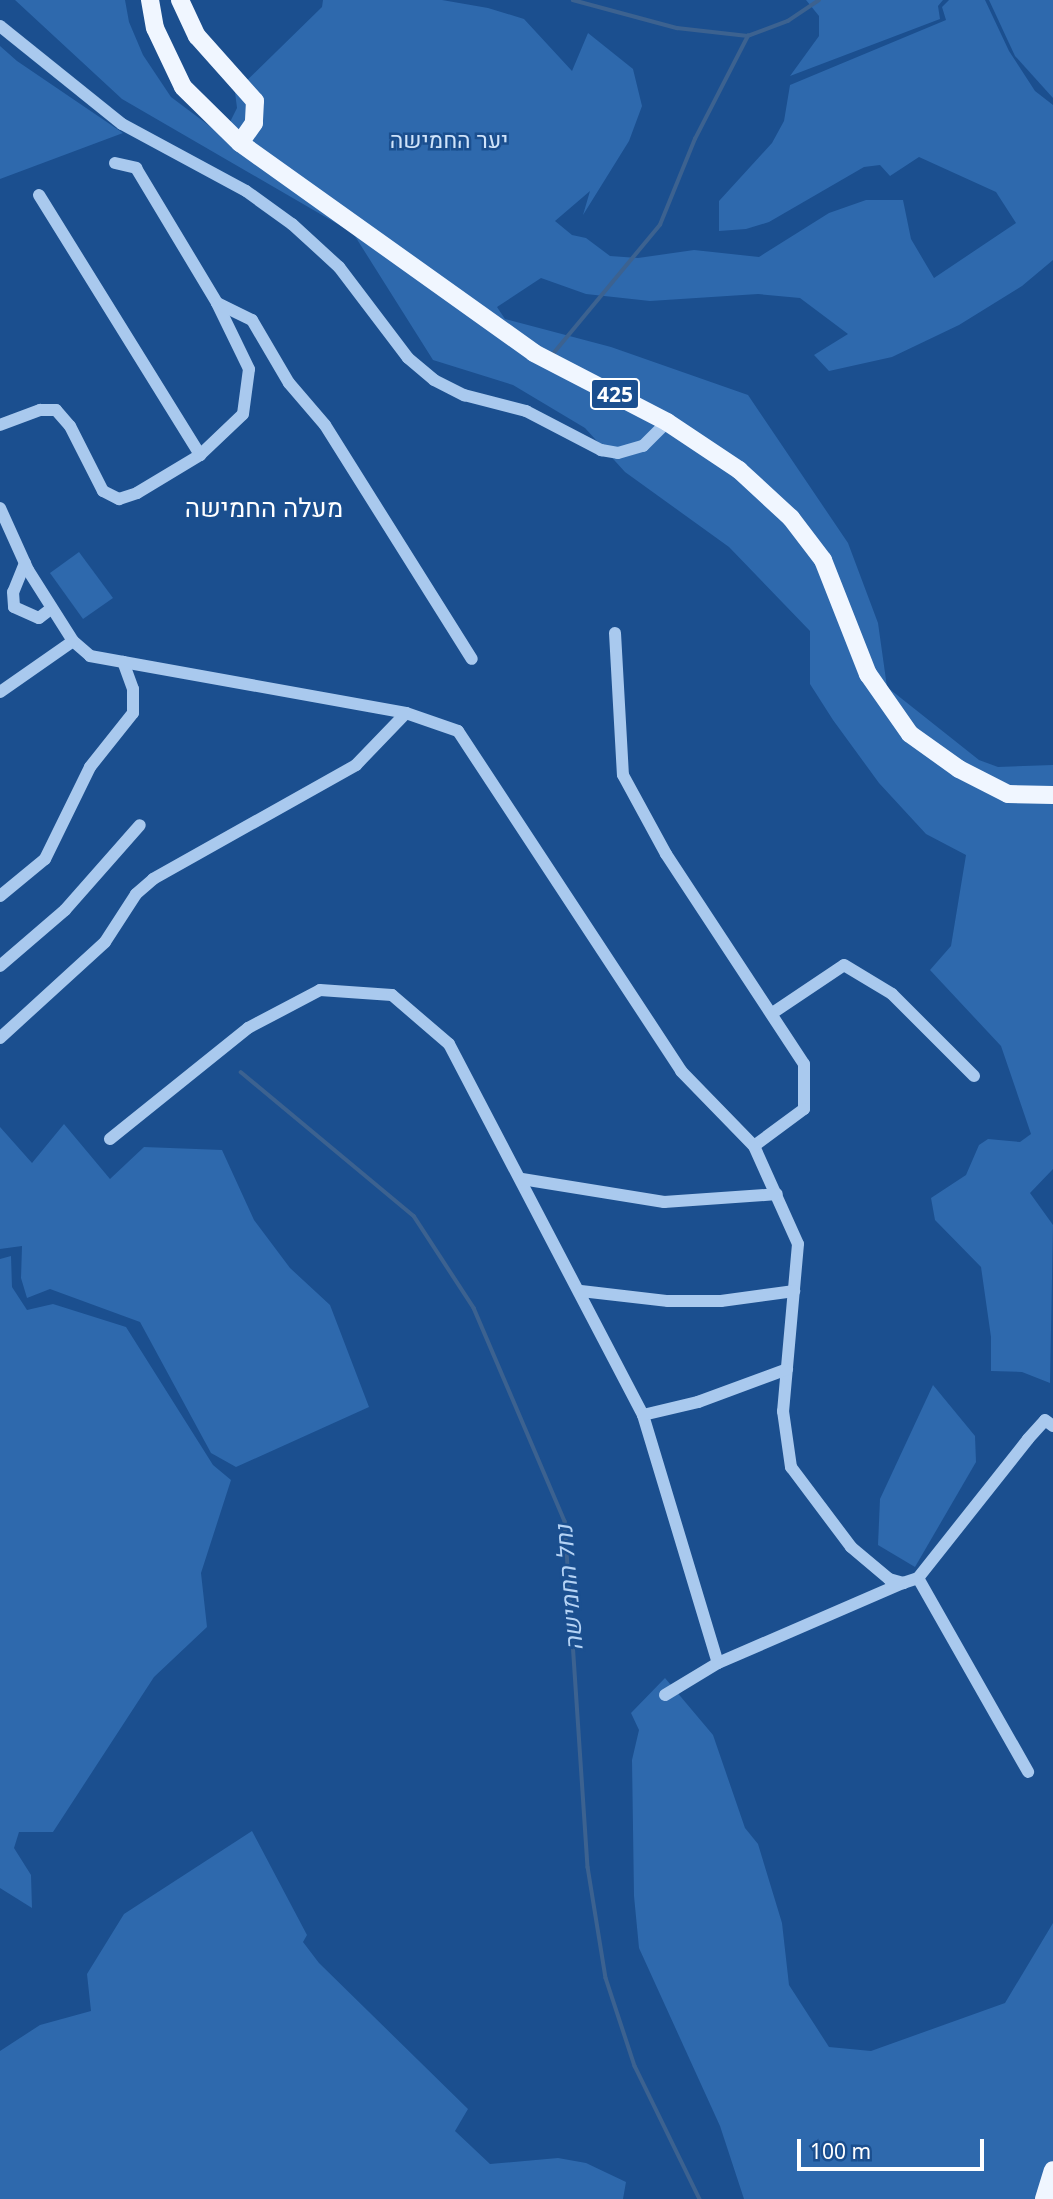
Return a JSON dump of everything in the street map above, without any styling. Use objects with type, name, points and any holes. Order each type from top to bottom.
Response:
[{"type":"main road","name":"425","points":[[150,0],[155,28],[183,87],[240,143],[534,353],[667,422],[739,470],[790,518],[823,560],[868,674],[909,734],[959,769],[1008,794],[1053,794]]},
{"type":"main road","points":[[180,0],[197,36],[255,101],[254,123],[240,143]]},
{"type":"main road","points":[[1044,2199],[1053,2170]]},
{"type":"street","points":[[0,26],[114,119],[246,191],[292,224],[339,267],[408,358],[434,380],[464,395],[537,416],[601,450],[618,453],[643,446],[667,422]]},
{"type":"street","points":[[0,425],[40,410],[56,410],[69,426],[103,491],[119,499],[200,455],[243,414],[248,394],[249,369],[218,303],[136,168],[115,163]]},
{"type":"street","points":[[39,195],[200,455]]},
{"type":"street","points":[[218,303],[252,320],[289,383],[325,425],[472,659]]},
{"type":"street","points":[[0,508],[25,562],[52,608],[73,641],[90,656],[406,713],[458,731],[681,1071],[754,1146],[798,1244],[783,1411],[791,1467],[851,1547],[889,1579],[903,1583]]},
{"type":"street","points":[[25,562],[13,592],[14,607],[39,618],[52,608]]},
{"type":"street","points":[[615,633],[622,775],[666,854],[774,1012],[804,1064],[804,1109],[754,1146]]},
{"type":"street","points":[[0,692],[73,641]]},
{"type":"street","points":[[0,896],[45,859],[90,767],[133,713],[133,689],[123,662]]},
{"type":"street","points":[[0,1038],[105,942],[136,894],[153,879],[356,765],[406,713]]},
{"type":"street","points":[[0,966],[65,910],[140,825]]},
{"type":"street","points":[[774,1012],[844,965],[892,994],[974,1076]]},
{"type":"street","points":[[110,1139],[248,1028],[320,990],[392,995],[449,1044],[582,1291],[643,1416],[718,1663]]},
{"type":"street","points":[[522,1179],[664,1202],[777,1194]]},
{"type":"street","points":[[582,1291],[668,1301],[721,1301],[794,1291]]},
{"type":"street","points":[[643,1416],[698,1402],[787,1369]]},
{"type":"street","points":[[665,1695],[718,1663],[918,1578],[1045,1420],[1053,1426]]},
{"type":"street","points":[[918,1578],[1028,1772]]},
{"type":"green space","name":"יער החמישה","points":[[15,0],[125,0],[129,22],[143,55],[171,97],[223,136],[237,108],[235,92],[322,7],[323,0],[442,0],[488,8],[524,19],[572,71],[588,33],[633,69],[642,106],[629,141],[583,215],[590,191],[555,221],[572,235],[586,238],[610,256],[638,258],[694,250],[759,257],[829,213],[866,200],[903,200],[911,239],[934,278],[1016,223],[996,192],[919,157],[890,176],[880,165],[864,167],[769,222],[746,229],[719,231],[719,201],[772,143],[784,121],[790,85],[946,20],[942,7],[949,0],[985,0],[1009,51],[1035,91],[1053,105],[1053,260],[1022,286],[959,325],[892,357],[829,371],[814,355],[848,334],[800,298],[758,294],[650,301],[586,294],[541,278],[497,307],[505,319],[611,347],[748,395],[848,543],[878,623],[887,687],[979,760],[998,767],[1053,765],[1053,1169],[1030,1193],[1053,1225],[1050,1383],[1022,1372],[991,1371],[991,1337],[981,1267],[935,1220],[931,1198],[966,1175],[979,1145],[988,1139],[1020,1142],[1031,1134],[1001,1046],[930,970],[951,946],[966,855],[926,834],[879,783],[833,720],[810,684],[810,631],[729,547],[625,472],[585,428],[513,385],[433,360],[353,233],[122,99]]},
{"type":"green space","points":[[806,0],[943,0],[938,6],[940,19],[790,76],[819,36],[819,16]]},
{"type":"green space","points":[[989,0],[1053,0],[1053,98],[1015,56]]},
{"type":"green space","points":[[0,46],[17,61],[123,133],[0,179]]},
{"type":"green space","points":[[79,552],[113,598],[83,619],[50,573]]},
{"type":"green space","points":[[64,1124],[110,1179],[144,1147],[222,1150],[254,1220],[290,1268],[330,1305],[369,1407],[236,1467],[211,1453],[140,1322],[50,1289],[27,1298],[21,1278],[22,1246],[0,1249],[0,1127],[32,1163]]},
{"type":"green space","points":[[11,1256],[12,1287],[27,1310],[53,1304],[126,1327],[213,1465],[231,1480],[201,1573],[207,1627],[154,1677],[53,1832],[19,1832],[14,1848],[31,1875],[32,1908],[0,1888],[0,1259]]},
{"type":"green space","points":[[933,1385],[975,1436],[976,1462],[915,1567],[878,1545],[880,1499]]},
{"type":"green space","points":[[665,1678],[713,1735],[745,1828],[758,1844],[782,1923],[789,1985],[829,2047],[871,2051],[1005,2003],[1053,1923],[1053,2199],[744,2199],[720,2126],[639,1948],[634,1896],[632,1760],[639,1730],[631,1713]]},
{"type":"green space","points":[[252,1831],[307,1935],[303,1942],[319,1963],[468,2109],[455,2131],[490,2164],[558,2158],[586,2163],[626,2182],[623,2199],[0,2199],[0,2051],[40,2025],[91,2011],[87,1974],[124,1914]]},
{"type":"waterway","points":[[573,0],[677,28],[748,36],[788,21],[819,0]]},
{"type":"waterway","points":[[552,355],[660,225],[695,139],[748,36]]},
{"type":"waterway","name":"נחל החמישה","points":[[241,1072],[414,1216],[474,1308],[565,1521],[588,1867],[606,1978],[635,2066],[700,2199]]},
{"type":"district","name":"מעלה החמישה","points":[[264,508]]}]
